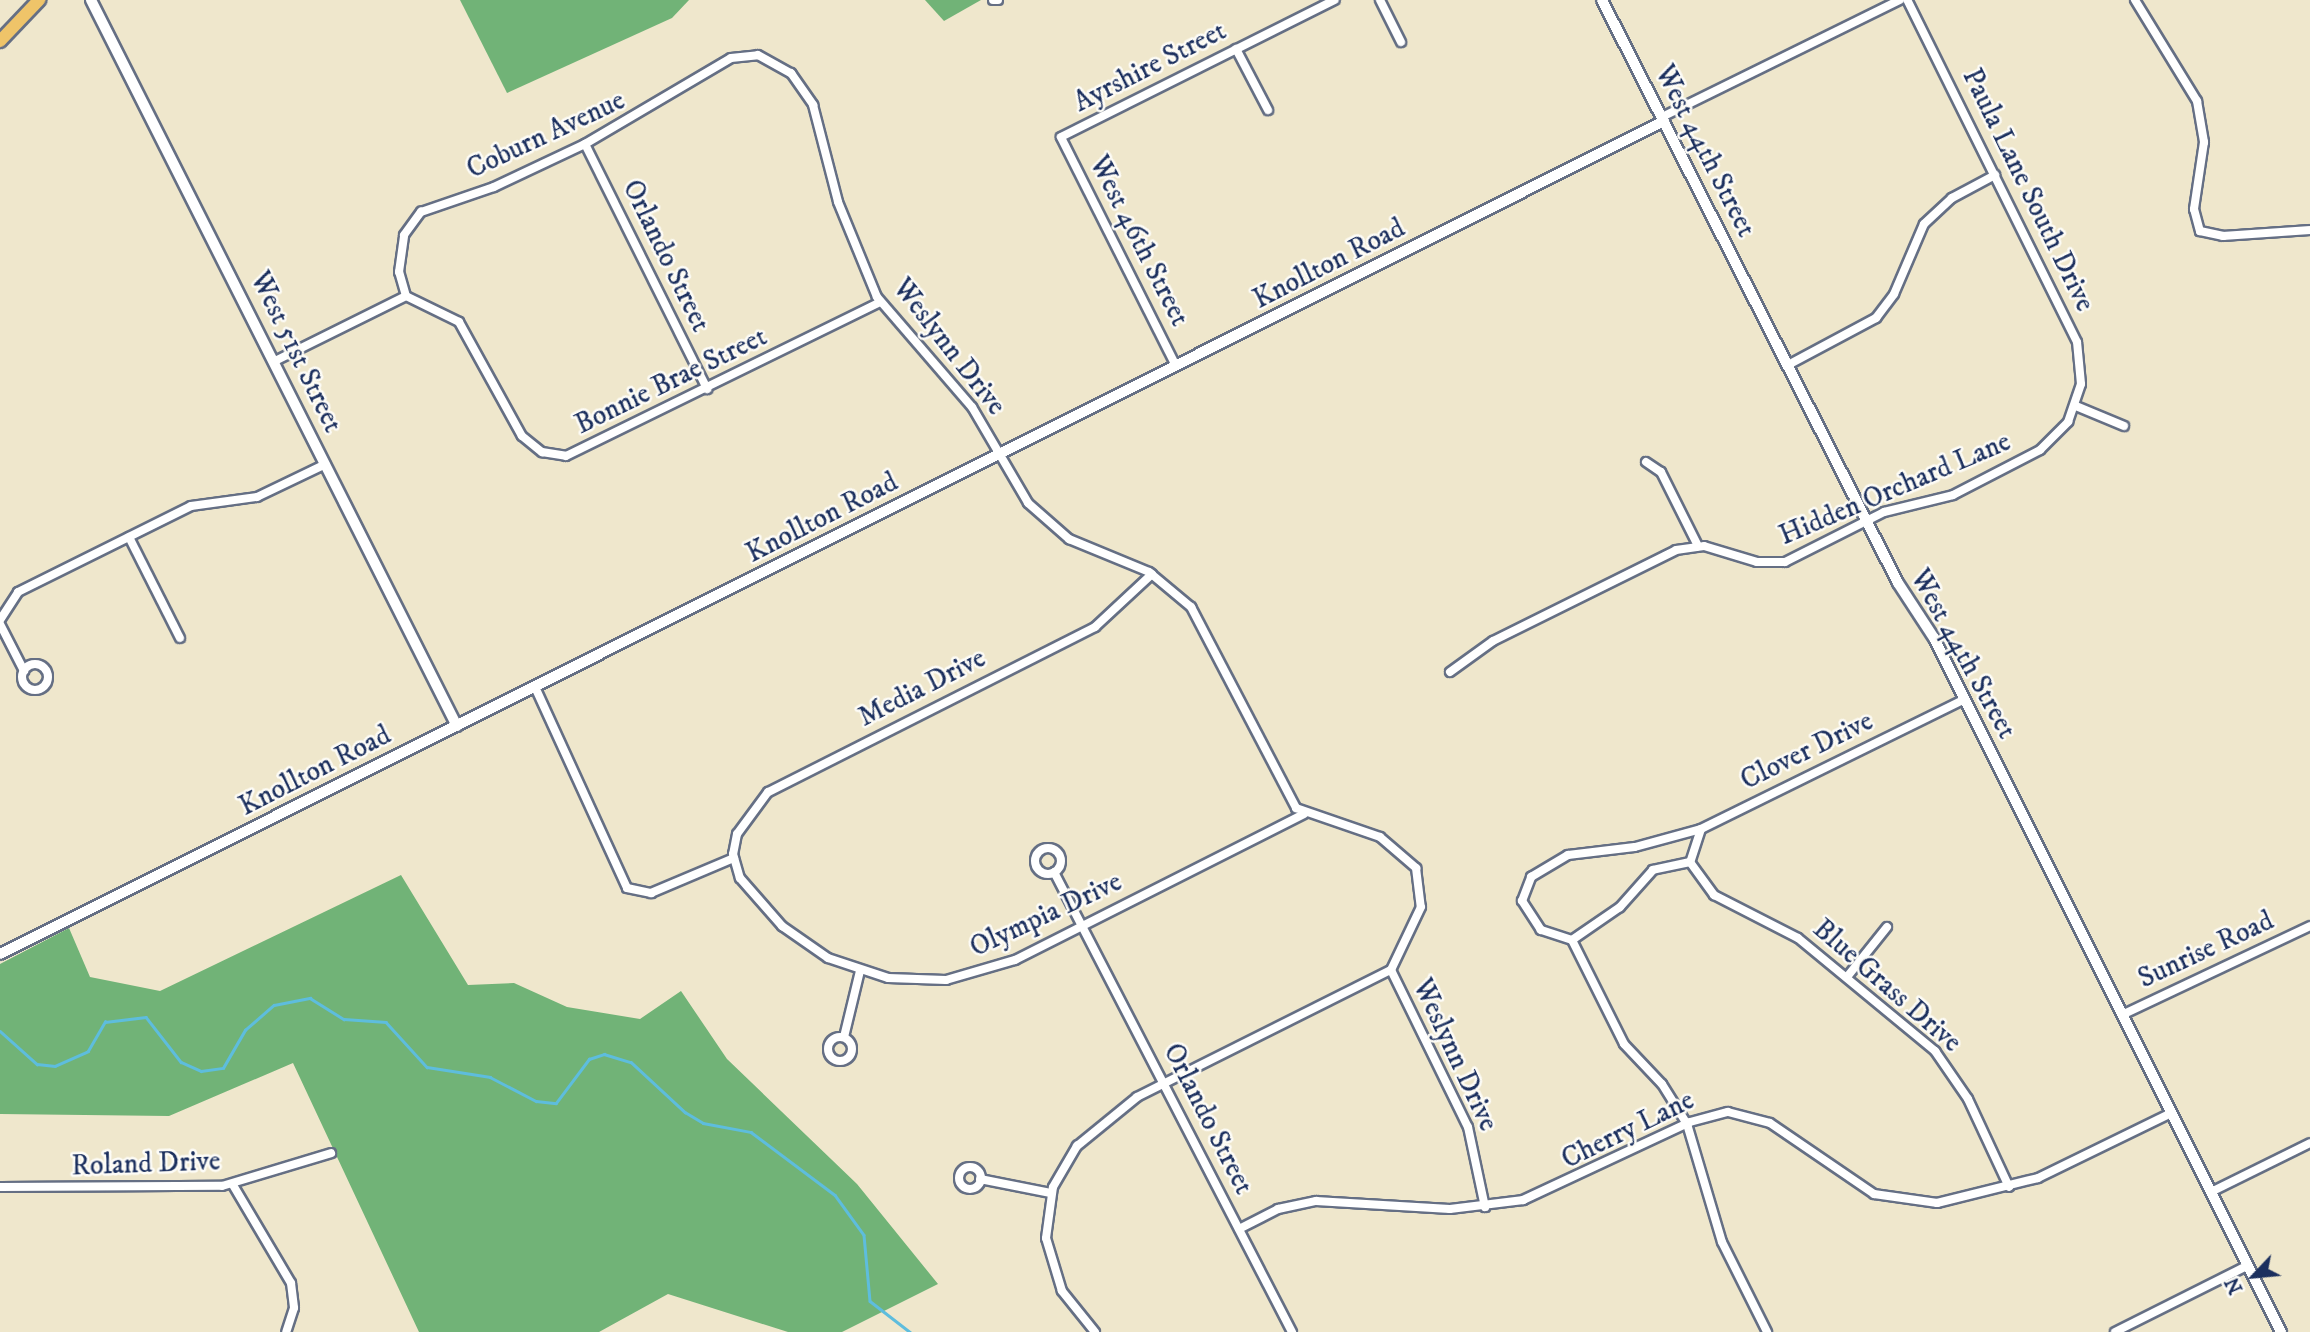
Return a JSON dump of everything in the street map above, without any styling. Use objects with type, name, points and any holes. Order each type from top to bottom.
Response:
[{"type":"main road","points":[[0,41],[39,0]]},
{"type":"street","name":"West 51st Street","points":[[91,0],[457,726]]},
{"type":"street","name":"Ayrshire Street","points":[[1061,137],[1335,0]]},
{"type":"street","points":[[1380,0],[1401,43]]},
{"type":"street","name":"West 44th Street","points":[[1602,0],[1867,521],[1965,699],[2281,1332]]},
{"type":"street","name":"Knollton Road","points":[[0,954],[1001,454],[1900,0]]},
{"type":"street","name":"Paula Lane South Drive","points":[[1907,0],[2077,342],[2082,375],[2076,407]]},
{"type":"street","points":[[2135,0],[2197,101],[2204,142],[2194,209],[2200,231],[2223,236],[2310,230]]},
{"type":"street","points":[[1236,49],[1268,110]]},
{"type":"street","name":"Coburn Avenue","points":[[406,296],[400,255],[406,229],[418,214],[505,183],[585,144],[727,60],[767,58]]},
{"type":"street","name":"Weslynn Drive","points":[[767,58],[791,73],[811,101],[838,202],[880,302],[964,396],[1001,454],[1021,493],[1052,527],[1152,573],[1199,618],[1290,800],[1304,814],[1364,829],[1402,851],[1418,872],[1423,898],[1391,970],[1468,1127],[1485,1207]]},
{"type":"street","name":"West 46th Street","points":[[1061,137],[1176,366]]},
{"type":"street","name":"Orlando Street","points":[[585,144],[707,389]]},
{"type":"street","points":[[1788,365],[1876,318],[1930,217],[1995,175]]},
{"type":"street","points":[[275,361],[406,296]]},
{"type":"street","name":"Bonnie Brae Street","points":[[406,296],[462,325],[522,436],[545,453],[578,453],[880,302]]},
{"type":"street","points":[[2076,407],[2124,426]]},
{"type":"street","name":"Hidden Orchard Lane","points":[[1450,672],[1493,640],[1670,553],[1698,546],[1778,564],[1867,521],[1945,498],[2037,452],[2060,433],[2076,407]]},
{"type":"street","points":[[1646,463],[1661,472],[1698,546]]},
{"type":"street","points":[[24,671],[0,622],[14,594],[196,504],[257,497],[326,464]]},
{"type":"street","points":[[129,537],[180,638]]},
{"type":"street","name":"Media Drive","points":[[734,858],[745,817],[775,787],[1095,627],[1124,607],[1152,573]]},
{"type":"street","points":[[535,687],[627,888],[653,892],[734,858]]},
{"type":"street","name":"Clover Drive","points":[[1572,940],[1553,937],[1531,920],[1521,896],[1531,877],[1576,852],[1635,847],[1702,829],[1965,699]]},
{"type":"street","name":"Olympia Drive","points":[[734,858],[743,883],[788,932],[860,971],[912,981],[967,976],[1080,928],[1304,814]]},
{"type":"street","points":[[1702,829],[1690,862],[1653,870],[1620,907],[1572,940],[1624,1044],[1662,1084],[1687,1124],[1722,1242],[1767,1332]]},
{"type":"street","name":"Blue Grass Drive","points":[[1690,862],[1714,895],[1783,929],[1847,977],[1948,1067],[2009,1187]]},
{"type":"street","name":"Orlando Street","points":[[1054,872],[1080,928],[1293,1332]]},
{"type":"street","name":"Sunrise Road","points":[[2122,1015],[2310,926]]},
{"type":"street","points":[[1847,977],[1887,927]]},
{"type":"street","points":[[1095,1332],[1062,1291],[1051,1265],[1046,1226],[1051,1193],[1066,1160],[1092,1130],[1164,1083],[1391,970]]},
{"type":"street","points":[[844,1037],[860,971]]},
{"type":"street","name":"Cherry Lane","points":[[1239,1229],[1278,1209],[1316,1201],[1485,1207],[1555,1191],[1687,1124],[1723,1113],[1757,1117],[1859,1186],[1899,1201],[1941,1202],[2009,1187],[2171,1113]]},
{"type":"street","points":[[2211,1192],[2310,1143]]},
{"type":"street","name":"Roland Drive","points":[[0,1187],[233,1185],[331,1153]]},
{"type":"street","points":[[980,1179],[1051,1193]]},
{"type":"street","points":[[233,1185],[291,1283],[294,1308],[286,1332]]},
{"type":"street","points":[[2115,1332],[2247,1266]]},
{"type":"green space","points":[[460,0],[689,0],[672,18],[507,93]]},
{"type":"green space","points":[[925,0],[981,0],[944,21]]},
{"type":"green space","points":[[401,875],[468,985],[514,983],[567,1007],[640,1019],[681,991],[727,1059],[857,1184],[938,1284],[842,1332],[788,1332],[668,1294],[599,1332],[419,1332],[293,1063],[169,1116],[0,1114],[0,964],[69,928],[90,977],[160,991]]},
{"type":"waterway","points":[[0,1031],[37,1064],[55,1066],[88,1051],[105,1022],[146,1017],[181,1062],[201,1071],[223,1068],[245,1030],[274,1005],[310,998],[344,1019],[386,1022],[427,1067],[490,1077],[536,1101],[556,1103],[589,1059],[604,1054],[631,1062],[685,1112],[703,1123],[751,1132],[835,1195],[864,1235],[870,1301],[910,1332]]}]
